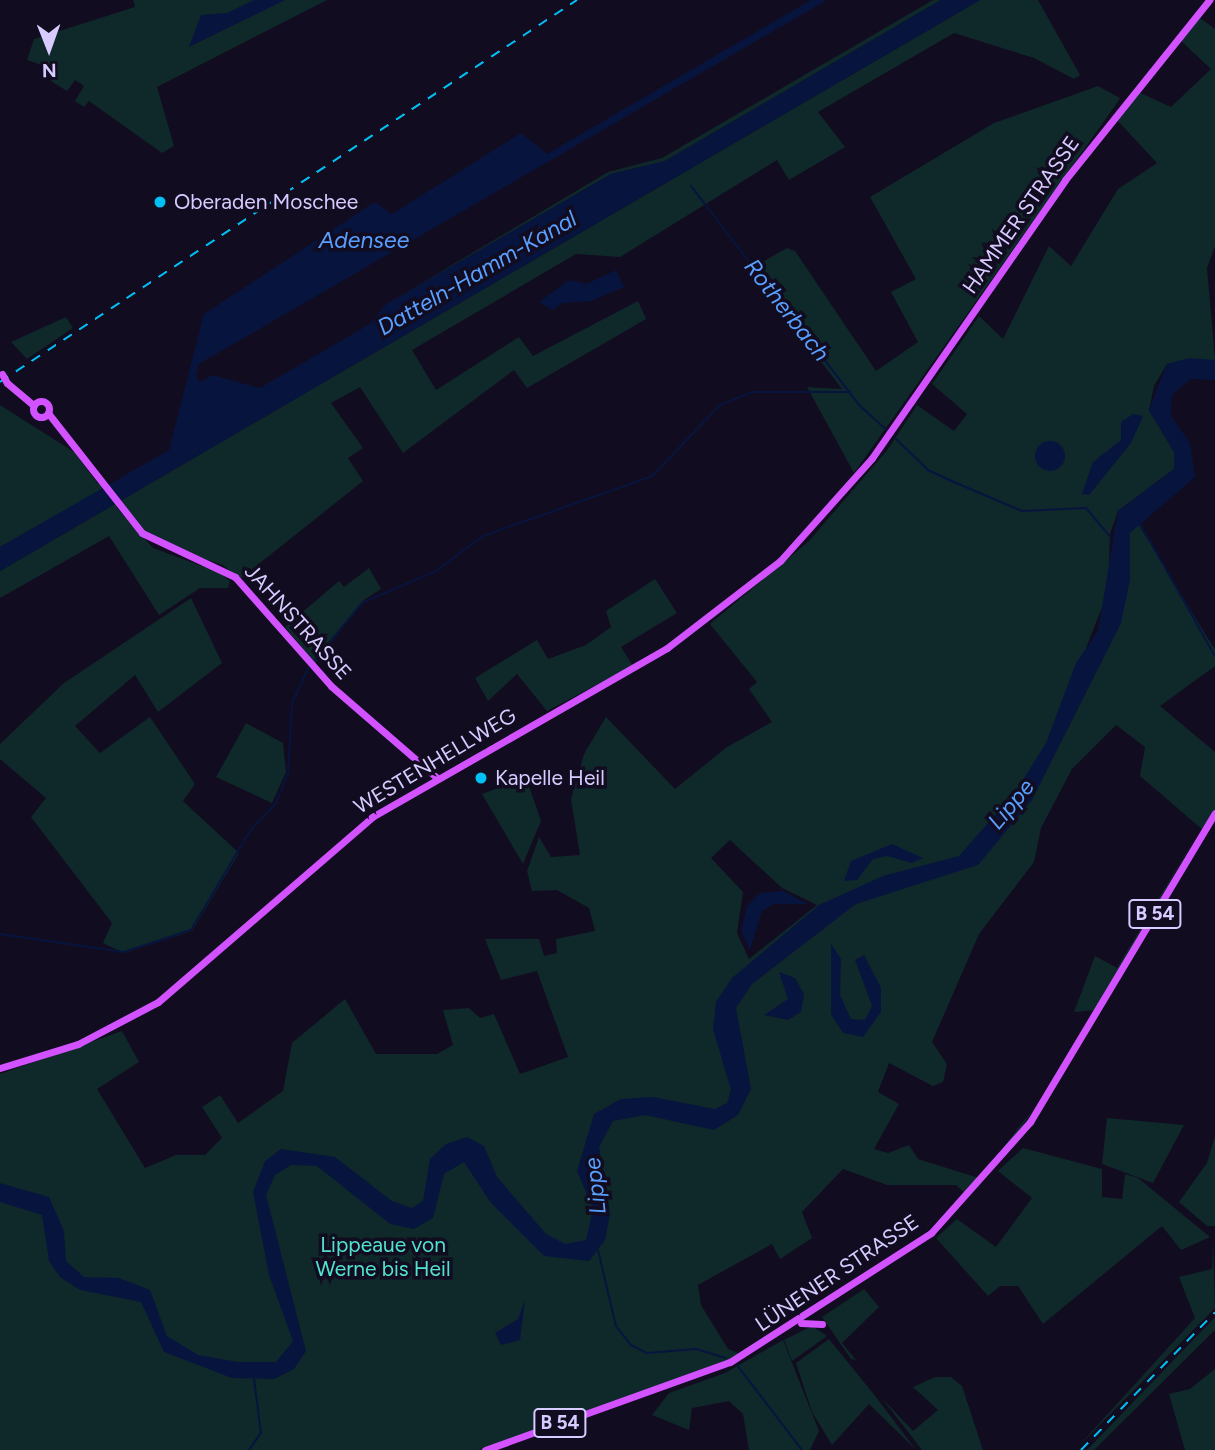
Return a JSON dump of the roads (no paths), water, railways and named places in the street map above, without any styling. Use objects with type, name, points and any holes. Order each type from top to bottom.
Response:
[{"type":"main road","name":"HAMMER STRASSE","points":[[872,458],[1065,180],[1209,0]]},
{"type":"main road","name":"JAHNSTRASSE","points":[[1,373],[7,383],[33,405],[46,402],[48,413],[120,505],[156,544],[240,581],[331,686],[435,776]]},
{"type":"main road","name":"WESTENHELLWEG","points":[[0,1068],[99,1035],[158,1002],[322,856],[435,776],[708,620],[780,561],[872,458]]},
{"type":"main road","name":"LÜNENER STRASSE","points":[[485,1450],[714,1369],[797,1324],[916,1245],[1003,1157],[1215,814]]},
{"type":"main road","points":[[797,1324],[822,1324]]},
{"type":"water","points":[[254,0],[285,0],[189,47],[201,15],[227,13]]},
{"type":"water","points":[[811,0],[827,0],[199,364],[196,376],[200,382],[212,375],[260,388],[370,324],[385,305],[611,174],[665,161],[941,0],[980,0],[0,571],[0,547],[169,450],[204,314],[375,202],[392,214],[521,133],[547,154]]},
{"type":"water","points":[[616,270],[624,287],[591,301],[562,303],[553,310],[539,302],[569,280],[587,284]]},
{"type":"water","name":"Lippe","points":[[1189,358],[1215,360],[1215,380],[1190,379],[1172,395],[1171,416],[1190,443],[1195,477],[1130,533],[1130,580],[1121,623],[1032,800],[978,865],[856,904],[752,984],[736,1008],[751,1089],[738,1115],[714,1130],[645,1115],[613,1121],[599,1147],[610,1214],[605,1240],[589,1261],[544,1256],[491,1203],[464,1162],[444,1174],[433,1218],[414,1229],[390,1224],[317,1166],[291,1165],[275,1175],[266,1195],[306,1351],[294,1369],[274,1379],[232,1378],[164,1352],[141,1302],[80,1290],[60,1277],[49,1261],[42,1215],[0,1202],[0,1183],[49,1197],[64,1231],[66,1261],[84,1277],[119,1278],[150,1290],[167,1336],[198,1355],[238,1362],[276,1362],[293,1341],[269,1275],[253,1192],[265,1161],[281,1149],[335,1157],[392,1201],[412,1208],[423,1201],[430,1159],[446,1144],[467,1137],[484,1146],[497,1177],[546,1234],[565,1244],[586,1240],[593,1209],[577,1171],[594,1114],[621,1099],[653,1097],[715,1109],[727,1103],[731,1090],[713,1029],[716,1002],[732,978],[819,905],[883,876],[959,856],[1016,791],[1046,743],[1076,663],[1098,631],[1118,511],[1174,469],[1174,452],[1149,410],[1167,364]]},
{"type":"water","points":[[1133,414],[1143,416],[1131,443],[1089,495],[1082,494],[1093,462],[1121,440],[1121,422]]},
{"type":"water","points":[[1050,441],[1061,445],[1065,456],[1061,467],[1050,471],[1039,467],[1035,456],[1039,445]]},
{"type":"water","points":[[892,844],[923,858],[912,863],[887,856],[873,859],[857,880],[844,881],[851,861]]},
{"type":"water","points":[[783,891],[808,904],[774,904],[762,911],[750,950],[741,931],[747,906],[760,893]]},
{"type":"water","points":[[831,944],[841,959],[840,995],[851,1019],[865,1020],[872,1006],[855,960],[864,955],[881,988],[881,1012],[863,1037],[843,1033],[831,1014]]},
{"type":"water","points":[[779,972],[795,978],[804,994],[801,1012],[788,1020],[764,1015],[788,999]]},
{"type":"water","points":[[525,1300],[520,1340],[501,1345],[495,1333],[518,1319]]},
{"type":"waterway","name":"Rotherbach","points":[[691,186],[859,405],[887,430]]},
{"type":"waterway","points":[[315,660],[362,603],[436,571],[483,536],[652,476],[720,405],[753,392],[850,392]]},
{"type":"waterway","name":"Rotherbach","points":[[894,437],[928,470],[1022,511],[1086,508],[1110,537]]},
{"type":"waterway","points":[[1138,520],[1215,656]]},
{"type":"waterway","points":[[0,934],[124,952],[191,930],[250,831],[276,803],[288,773],[292,703],[309,667]]},
{"type":"waterway","points":[[598,1250],[616,1326],[631,1345],[647,1353],[696,1349],[726,1358]]},
{"type":"waterway","points":[[737,1365],[802,1450]]},
{"type":"waterway","points":[[249,1450],[261,1433],[254,1379]]},
{"type":"railway","points":[[0,382],[577,0]]},
{"type":"railway","points":[[1081,1450],[1215,1312]]},
{"type":"place","name":"Oberaden Moschee","points":[[160,202]]},
{"type":"place","name":"Kapelle Heil","points":[[481,778]]},
{"type":"water label","name":"Adensee","points":[[364,240]]},
{"type":"water label","name":"Datteln-Hamm-Kanal","points":[[477,273]]},
{"type":"park label","name":"Lippeaue von Werne bis Heil","points":[[383,1257]]}]
